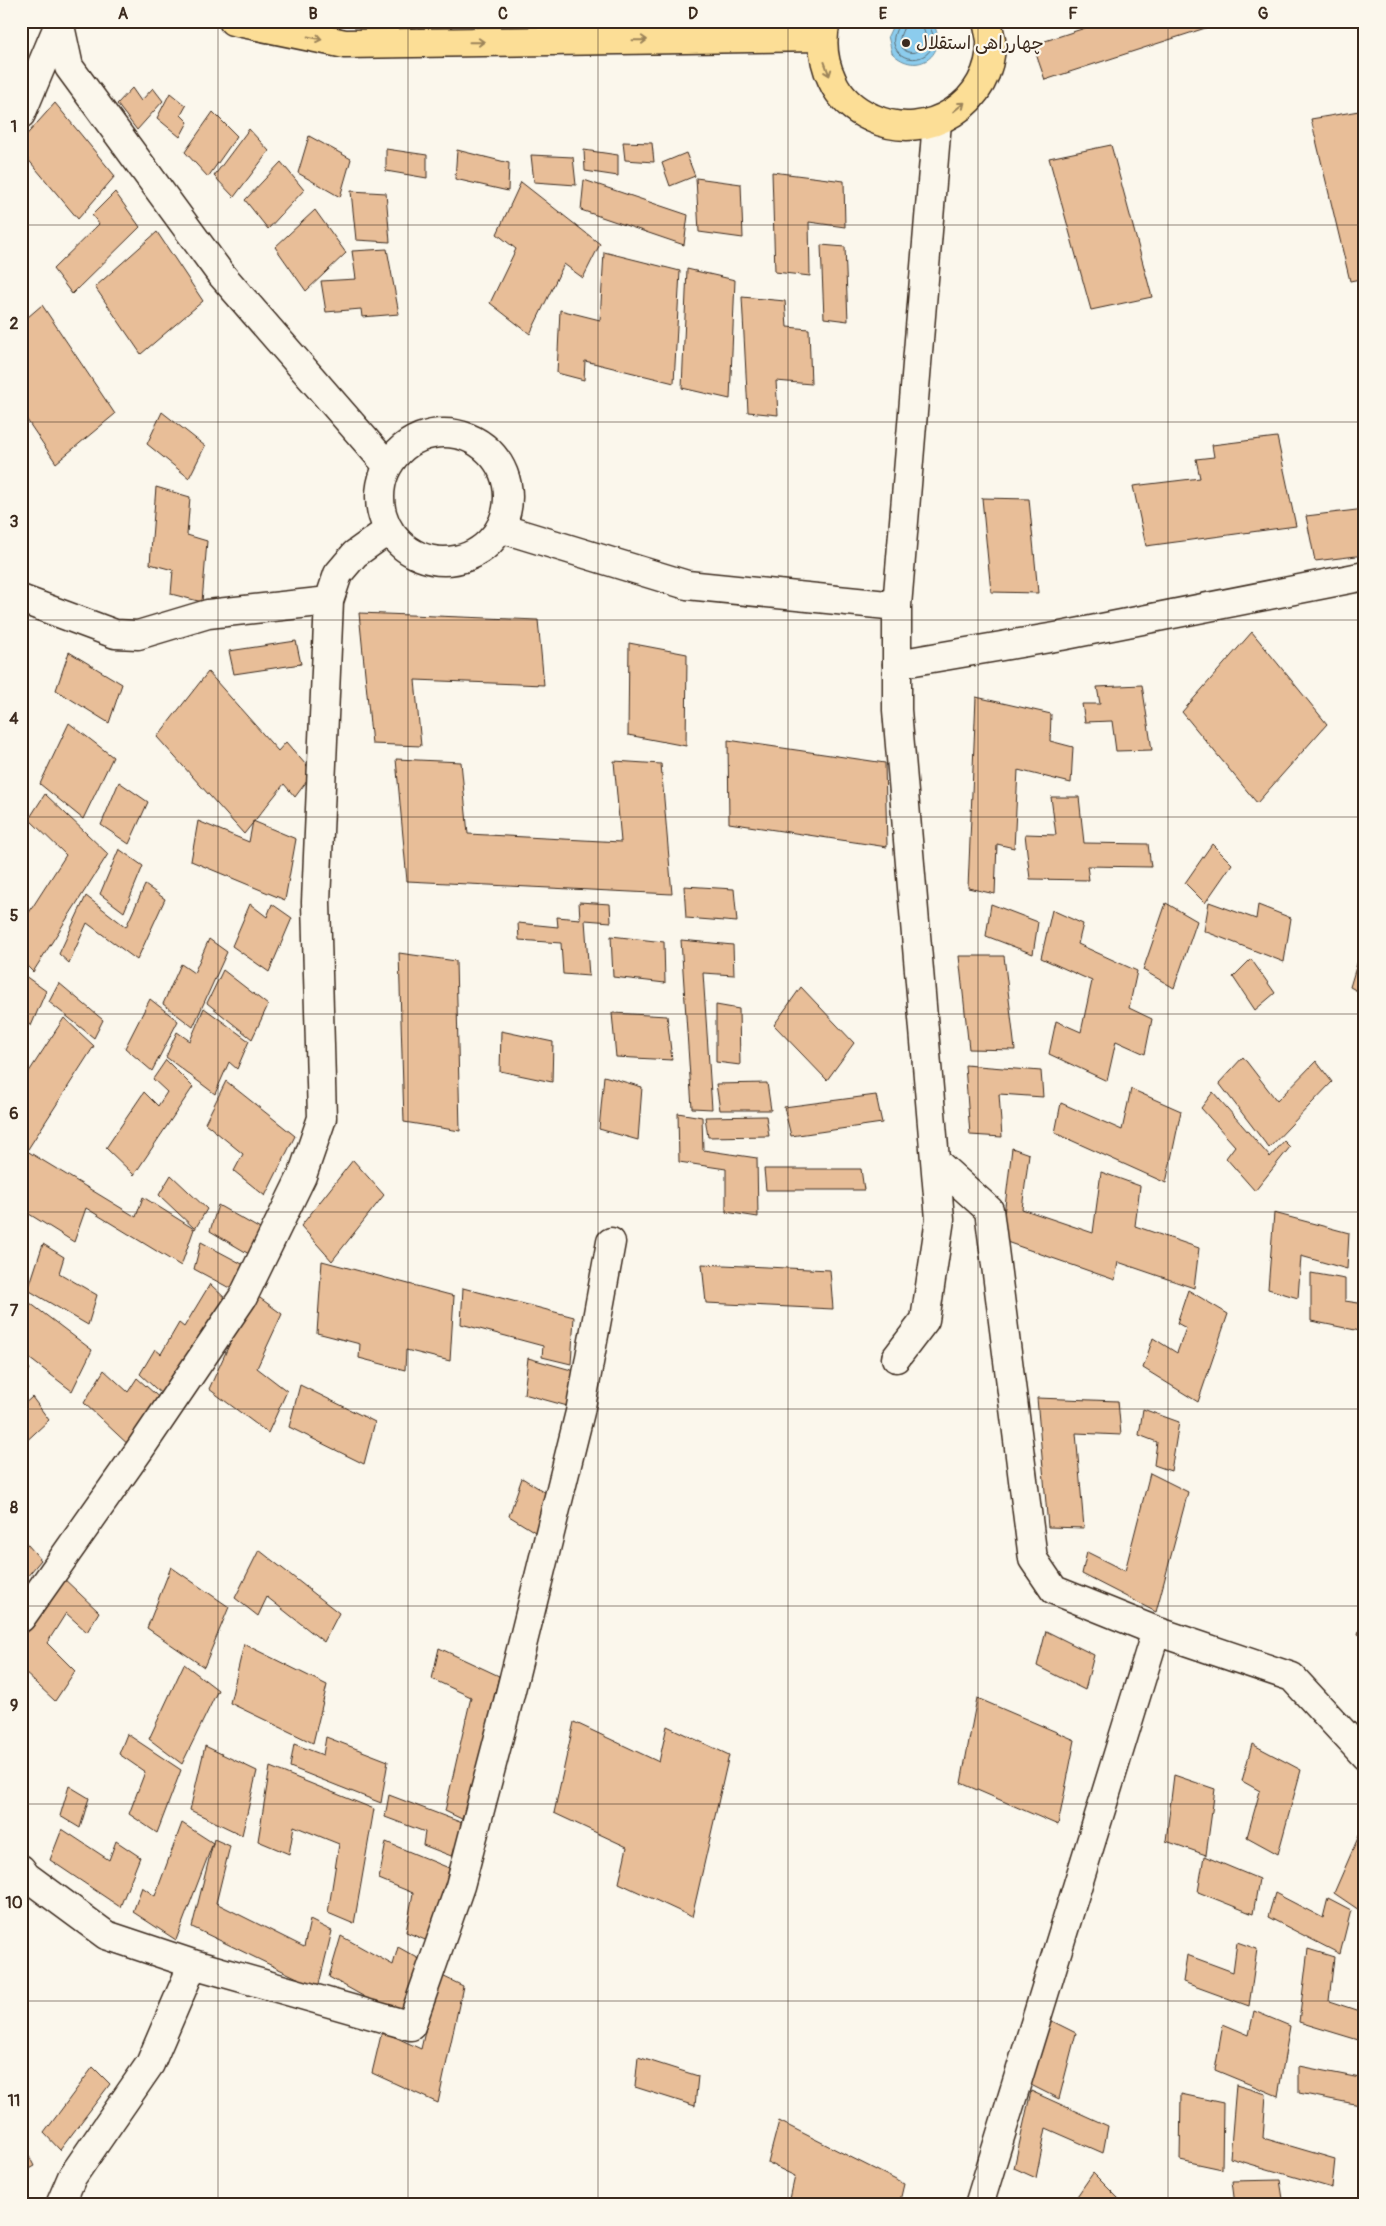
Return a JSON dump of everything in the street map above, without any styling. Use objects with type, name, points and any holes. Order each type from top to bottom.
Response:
[{"type":"main road","points":[[233,21],[345,44],[824,29],[825,66],[837,92],[858,112],[885,124],[911,127],[936,122],[959,109],[977,90],[987,66],[990,40],[987,21]]},
{"type":"street","points":[[21,114],[59,23]]},
{"type":"street","points":[[59,23],[69,67],[220,272],[387,466]]},
{"type":"street","points":[[896,1358],[925,1320],[940,1220],[896,710],[897,606],[936,122]]},
{"type":"street","points":[[441,433],[462,435],[482,445],[497,460],[506,480],[509,502],[503,523],[492,540],[477,553],[458,561],[437,562],[418,557],[400,546],[388,530],[381,515],[378,498],[380,481],[387,466],[401,449],[420,437],[441,433]]},
{"type":"street","points":[[503,523],[510,531],[687,585],[897,606]]},
{"type":"street","points":[[21,1618],[140,1449],[243,1297],[302,1176],[322,1118],[316,902],[329,601],[338,574],[355,554],[388,530]]},
{"type":"street","points":[[897,664],[1061,636],[1365,576]]},
{"type":"street","points":[[21,599],[115,634],[138,635],[208,614],[329,601]]},
{"type":"street","points":[[936,1162],[989,1210],[1033,1559],[1054,1590],[1156,1631],[1292,1677],[1365,1756]]},
{"type":"street","points":[[21,1869],[26,1876],[106,1935],[193,1964],[411,2026],[460,1886],[505,1714],[580,1412],[610,1242]]},
{"type":"street","points":[[979,2205],[1156,1631]]},
{"type":"street","points":[[60,2205],[72,2177],[150,2064],[193,1964]]},
{"type":"water","name":"چهارراهی استقلال","points":[[895,21],[933,23],[937,34],[937,44],[934,53],[920,63],[911,63],[902,60],[892,53],[888,36]]},
{"type":"building","points":[[1106,21],[1227,21],[1045,80],[1033,45]]},
{"type":"building","points":[[132,88],[141,101],[153,88],[163,101],[137,130],[117,104]]},
{"type":"building","points":[[170,93],[186,106],[181,115],[188,122],[180,137],[157,118]]},
{"type":"building","points":[[55,103],[115,176],[78,219],[21,151],[21,141]]},
{"type":"building","points":[[1365,110],[1365,278],[1350,281],[1311,119]]},
{"type":"building","points":[[213,112],[237,136],[208,177],[185,152]]},
{"type":"building","points":[[249,129],[269,151],[234,197],[214,176]]},
{"type":"building","points":[[309,136],[351,159],[340,197],[298,173]]},
{"type":"building","points":[[623,142],[652,143],[654,162],[625,160]]},
{"type":"building","points":[[1111,145],[1152,297],[1091,310],[1049,158]]},
{"type":"building","points":[[386,149],[427,155],[427,178],[386,171]]},
{"type":"building","points":[[457,150],[509,163],[508,191],[455,179]]},
{"type":"building","points":[[584,150],[618,155],[618,176],[585,171]]},
{"type":"building","points":[[686,153],[695,176],[670,186],[662,163]]},
{"type":"building","points":[[531,155],[573,157],[576,185],[534,182]]},
{"type":"building","points":[[281,162],[304,190],[268,229],[245,200]]},
{"type":"building","points":[[772,172],[844,181],[845,227],[809,222],[810,276],[775,272]]},
{"type":"building","points":[[696,178],[741,184],[743,238],[699,232]]},
{"type":"building","points":[[584,180],[688,215],[684,245],[581,210]]},
{"type":"building","points":[[521,182],[600,244],[583,278],[564,264],[530,334],[490,303],[516,249],[497,234]]},
{"type":"building","points":[[351,191],[386,193],[390,242],[356,240]]},
{"type":"building","points":[[115,192],[140,227],[72,294],[53,269],[99,224],[92,215]]},
{"type":"building","points":[[315,210],[346,253],[306,291],[275,247]]},
{"type":"building","points":[[157,232],[203,301],[141,354],[95,287]]},
{"type":"building","points":[[821,245],[845,247],[848,321],[824,318]]},
{"type":"building","points":[[387,249],[399,314],[362,317],[361,309],[326,312],[321,281],[356,279],[352,251]]},
{"type":"building","points":[[604,252],[680,271],[674,383],[585,361],[584,380],[557,373],[560,310],[600,320]]},
{"type":"building","points":[[687,269],[735,280],[730,399],[682,388]]},
{"type":"building","points":[[742,297],[785,301],[787,327],[809,329],[811,384],[776,381],[778,415],[748,412]]},
{"type":"building","points":[[42,305],[115,414],[56,463],[21,411],[21,323]]},
{"type":"building","points":[[162,412],[205,446],[189,478],[147,444]]},
{"type":"building","points":[[1277,437],[1296,526],[1146,546],[1133,486],[1200,478],[1196,459],[1214,457],[1212,445]]},
{"type":"building","points":[[156,487],[190,497],[187,535],[207,541],[202,602],[171,594],[173,570],[150,564]]},
{"type":"building","points":[[982,498],[1029,499],[1038,593],[991,592]]},
{"type":"building","points":[[1365,509],[1365,555],[1315,561],[1306,516]]},
{"type":"building","points":[[359,613],[538,620],[544,685],[415,680],[421,746],[372,744]]},
{"type":"building","points":[[1252,632],[1327,724],[1257,803],[1182,712]]},
{"type":"building","points":[[296,641],[301,664],[234,674],[229,651]]},
{"type":"building","points":[[629,643],[687,654],[686,746],[628,735]]},
{"type":"building","points":[[69,652],[122,684],[109,723],[56,690]]},
{"type":"building","points":[[208,672],[278,751],[286,742],[313,773],[295,797],[284,784],[244,834],[157,737]]},
{"type":"building","points":[[1142,685],[1152,750],[1116,751],[1112,721],[1085,722],[1082,704],[1100,704],[1097,687]]},
{"type":"building","points":[[976,697],[1051,714],[1050,741],[1073,747],[1071,783],[1018,770],[1014,848],[997,844],[995,894],[968,888]]},
{"type":"building","points":[[69,723],[113,757],[83,819],[40,784]]},
{"type":"building","points":[[728,740],[885,763],[887,847],[729,823]]},
{"type":"building","points":[[396,759],[461,762],[468,834],[621,842],[614,761],[661,764],[672,894],[407,881]]},
{"type":"building","points":[[119,782],[148,802],[129,844],[101,825]]},
{"type":"building","points":[[45,794],[108,854],[33,972],[21,960],[21,925],[66,855],[29,819]]},
{"type":"building","points":[[1051,797],[1079,797],[1084,843],[1148,844],[1151,867],[1087,866],[1089,880],[1030,879],[1025,834],[1056,835]]},
{"type":"building","points":[[198,821],[249,842],[253,821],[296,839],[285,900],[191,861]]},
{"type":"building","points":[[1212,844],[1232,864],[1205,903],[1185,883]]},
{"type":"building","points":[[119,849],[143,866],[124,912],[100,894]]},
{"type":"building","points":[[145,885],[165,899],[137,960],[87,923],[69,963],[59,954],[86,896],[126,927]]},
{"type":"building","points":[[684,886],[734,889],[737,922],[686,918]]},
{"type":"building","points":[[579,902],[610,904],[611,922],[585,920],[589,976],[563,974],[561,943],[519,940],[518,923],[558,927],[557,917],[580,919]]},
{"type":"building","points":[[1209,902],[1256,919],[1258,905],[1291,918],[1284,962],[1204,931]]},
{"type":"building","points":[[1166,903],[1197,921],[1174,988],[1143,970]]},
{"type":"building","points":[[250,904],[267,917],[272,904],[292,918],[269,972],[232,946]]},
{"type":"building","points":[[991,904],[1038,922],[1033,954],[986,936]]},
{"type":"building","points":[[1052,910],[1083,924],[1078,944],[1137,971],[1129,1008],[1152,1019],[1145,1054],[1116,1041],[1107,1081],[1049,1054],[1056,1021],[1081,1032],[1092,981],[1041,958]]},
{"type":"building","points":[[611,936],[664,942],[665,983],[613,977]]},
{"type":"building","points":[[1365,937],[1365,995],[1350,987]]},
{"type":"building","points":[[209,939],[227,952],[193,1027],[163,1004],[181,964],[194,973]]},
{"type":"building","points":[[681,940],[733,945],[734,975],[703,973],[712,1109],[692,1108]]},
{"type":"building","points":[[399,953],[456,961],[460,1131],[404,1122]]},
{"type":"building","points":[[959,956],[1004,956],[1015,1050],[969,1049]]},
{"type":"building","points":[[1251,959],[1275,993],[1255,1010],[1233,977]]},
{"type":"building","points":[[223,970],[268,1005],[252,1039],[207,1003]]},
{"type":"building","points":[[21,973],[46,991],[31,1026],[21,1018]]},
{"type":"building","points":[[59,983],[103,1020],[94,1038],[49,1002]]},
{"type":"building","points":[[801,987],[854,1043],[827,1080],[774,1025]]},
{"type":"building","points":[[150,999],[178,1021],[152,1071],[125,1048]]},
{"type":"building","points":[[716,1005],[739,1009],[740,1065],[716,1062]]},
{"type":"building","points":[[1365,1006],[1365,1035],[1360,1033]]},
{"type":"building","points":[[204,1008],[249,1041],[237,1069],[229,1062],[215,1094],[166,1057],[177,1032],[190,1041]]},
{"type":"building","points":[[612,1013],[667,1016],[672,1060],[616,1057]]},
{"type":"building","points":[[64,1018],[94,1046],[21,1160],[21,1084]]},
{"type":"building","points":[[501,1031],[553,1042],[552,1082],[500,1071]]},
{"type":"building","points":[[1243,1057],[1277,1101],[1316,1061],[1332,1082],[1269,1148],[1219,1083]]},
{"type":"building","points":[[166,1060],[193,1087],[134,1175],[106,1148],[144,1092],[158,1106],[167,1092],[153,1079]]},
{"type":"building","points":[[965,1065],[1041,1071],[1043,1097],[999,1094],[1002,1137],[970,1135]]},
{"type":"building","points":[[604,1076],[642,1087],[638,1140],[599,1129]]},
{"type":"building","points":[[226,1081],[295,1136],[265,1196],[234,1171],[243,1154],[205,1123]]},
{"type":"building","points":[[767,1083],[771,1110],[720,1110],[716,1084]]},
{"type":"building","points":[[1131,1089],[1181,1111],[1166,1183],[1055,1133],[1061,1103],[1122,1130]]},
{"type":"building","points":[[1213,1092],[1270,1157],[1284,1141],[1290,1147],[1255,1191],[1226,1158],[1235,1146],[1201,1108]]},
{"type":"building","points":[[876,1095],[882,1123],[791,1136],[784,1107]]},
{"type":"building","points":[[678,1113],[702,1117],[703,1150],[757,1158],[758,1217],[726,1212],[726,1169],[679,1162]]},
{"type":"building","points":[[766,1116],[769,1136],[708,1137],[705,1117]]},
{"type":"building","points":[[1012,1148],[1029,1154],[1022,1209],[1093,1233],[1101,1172],[1140,1186],[1135,1226],[1199,1248],[1194,1288],[1118,1262],[1115,1280],[1001,1240]]},
{"type":"building","points":[[27,1151],[136,1217],[143,1197],[194,1229],[181,1266],[86,1208],[74,1242],[21,1209],[21,1169]]},
{"type":"building","points":[[353,1160],[384,1195],[332,1261],[301,1226]]},
{"type":"building","points":[[764,1169],[861,1169],[864,1190],[766,1190]]},
{"type":"building","points":[[171,1175],[207,1209],[195,1229],[159,1195]]},
{"type":"building","points":[[218,1205],[262,1230],[254,1257],[210,1231]]},
{"type":"building","points":[[1274,1213],[1349,1233],[1347,1269],[1301,1256],[1298,1298],[1268,1289]]},
{"type":"building","points":[[201,1242],[244,1265],[237,1292],[194,1269]]},
{"type":"building","points":[[43,1244],[64,1257],[59,1273],[97,1295],[88,1325],[28,1290]]},
{"type":"building","points":[[322,1261],[454,1296],[450,1361],[406,1350],[405,1370],[359,1358],[360,1344],[317,1333]]},
{"type":"building","points":[[702,1264],[830,1270],[833,1309],[706,1303]]},
{"type":"building","points":[[1311,1273],[1345,1279],[1345,1301],[1365,1304],[1365,1332],[1311,1321]]},
{"type":"building","points":[[210,1284],[227,1300],[168,1400],[140,1374],[155,1349],[161,1354],[179,1323],[184,1327]]},
{"type":"building","points":[[463,1288],[574,1317],[571,1364],[542,1357],[543,1346],[461,1324]]},
{"type":"building","points":[[1188,1290],[1228,1314],[1198,1402],[1143,1368],[1153,1338],[1177,1353],[1186,1328],[1177,1323]]},
{"type":"building","points":[[253,1293],[282,1314],[257,1368],[287,1391],[268,1433],[209,1389]]},
{"type":"building","points":[[26,1300],[92,1350],[72,1391],[21,1352],[21,1310]]},
{"type":"building","points":[[528,1358],[575,1371],[571,1407],[524,1394]]},
{"type":"building","points":[[21,1360],[30,1369],[21,1382]]},
{"type":"building","points":[[104,1370],[128,1392],[137,1378],[163,1401],[133,1449],[84,1403]]},
{"type":"building","points":[[300,1385],[375,1422],[364,1464],[289,1427]]},
{"type":"building","points":[[32,1397],[49,1420],[21,1446],[21,1407]]},
{"type":"building","points":[[1037,1398],[1118,1401],[1121,1435],[1076,1433],[1084,1528],[1048,1527]]},
{"type":"building","points":[[1143,1409],[1179,1422],[1171,1471],[1154,1465],[1157,1442],[1139,1435]]},
{"type":"building","points":[[1150,1473],[1188,1492],[1156,1612],[1082,1574],[1087,1552],[1125,1571]]},
{"type":"building","points":[[522,1478],[548,1494],[535,1532],[509,1516]]},
{"type":"building","points":[[21,1537],[41,1560],[21,1584]]},
{"type":"building","points":[[259,1550],[339,1613],[324,1642],[267,1597],[258,1616],[235,1598]]},
{"type":"building","points":[[171,1567],[229,1607],[204,1667],[147,1628]]},
{"type":"building","points":[[60,1575],[99,1612],[87,1632],[66,1613],[47,1643],[75,1671],[55,1701],[21,1669],[21,1635]]},
{"type":"building","points":[[1365,1611],[1365,1638],[1358,1634]]},
{"type":"building","points":[[1046,1631],[1094,1655],[1085,1690],[1037,1666]]},
{"type":"building","points":[[244,1644],[327,1685],[313,1743],[230,1703]]},
{"type":"building","points":[[439,1648],[499,1676],[466,1821],[445,1811],[471,1697],[432,1679]]},
{"type":"building","points":[[184,1664],[218,1690],[182,1764],[149,1739]]},
{"type":"building","points":[[977,1698],[1075,1740],[1058,1825],[961,1783]]},
{"type":"building","points":[[574,1722],[659,1762],[667,1726],[729,1755],[692,1917],[619,1883],[627,1847],[554,1813]]},
{"type":"building","points":[[127,1734],[181,1770],[157,1833],[129,1814],[145,1772],[119,1754]]},
{"type":"building","points":[[326,1737],[388,1761],[381,1803],[290,1767],[294,1744],[323,1755]]},
{"type":"building","points":[[1252,1744],[1301,1770],[1278,1854],[1247,1837],[1260,1791],[1242,1781]]},
{"type":"building","points":[[205,1746],[257,1771],[242,1835],[190,1810]]},
{"type":"building","points":[[270,1767],[374,1809],[354,1924],[328,1913],[339,1844],[294,1826],[289,1854],[258,1841]]},
{"type":"building","points":[[1174,1775],[1215,1789],[1206,1855],[1166,1841]]},
{"type":"building","points":[[69,1786],[89,1798],[80,1828],[60,1816]]},
{"type":"building","points":[[389,1795],[465,1824],[459,1859],[423,1845],[425,1832],[385,1817]]},
{"type":"building","points":[[182,1823],[213,1843],[176,1940],[133,1912],[142,1887],[155,1896]]},
{"type":"building","points":[[62,1829],[109,1860],[116,1841],[140,1857],[120,1907],[50,1860]]},
{"type":"building","points":[[1361,1831],[1365,1834],[1365,1897],[1359,1910],[1334,1893]]},
{"type":"building","points":[[214,1839],[230,1846],[216,1903],[304,1947],[310,1920],[332,1931],[318,1988],[192,1927]]},
{"type":"building","points":[[386,1842],[449,1868],[435,1944],[406,1932],[413,1893],[379,1879]]},
{"type":"building","points":[[1204,1856],[1259,1879],[1253,1914],[1198,1892]]},
{"type":"building","points":[[1275,1893],[1323,1918],[1328,1898],[1351,1910],[1340,1954],[1268,1917]]},
{"type":"building","points":[[341,1936],[393,1965],[398,1947],[423,1961],[406,2020],[329,1977]]},
{"type":"building","points":[[1237,1942],[1257,1949],[1249,2006],[1183,1982],[1187,1955],[1233,1972]]},
{"type":"building","points":[[1308,1949],[1334,1957],[1329,2001],[1365,2013],[1365,2042],[1299,2022]]},
{"type":"building","points":[[438,1974],[463,1986],[438,2103],[372,2073],[382,2031],[421,2049]]},
{"type":"building","points":[[1254,2011],[1290,2026],[1278,2096],[1215,2070],[1223,2024],[1249,2035]]},
{"type":"building","points":[[1048,2019],[1076,2033],[1059,2099],[1031,2085]]},
{"type":"building","points":[[638,2057],[698,2076],[695,2106],[635,2087]]},
{"type":"building","points":[[1299,2066],[1365,2079],[1365,2106],[1299,2093]]},
{"type":"building","points":[[93,2067],[110,2084],[60,2150],[44,2133]]},
{"type":"building","points":[[1236,2085],[1266,2094],[1263,2138],[1335,2159],[1332,2188],[1230,2158]]},
{"type":"building","points":[[1031,2091],[1108,2126],[1103,2153],[1046,2128],[1036,2178],[1014,2168]]},
{"type":"building","points":[[1181,2094],[1223,2103],[1222,2169],[1180,2160]]},
{"type":"building","points":[[779,2121],[904,2184],[899,2205],[883,2205],[875,2201],[874,2205],[801,2205],[790,2199],[795,2176],[768,2163]]},
{"type":"building","points":[[21,2140],[34,2166],[21,2173]]},
{"type":"building","points":[[1093,2173],[1125,2205],[1071,2205]]},
{"type":"building","points":[[1280,2180],[1284,2205],[1235,2205],[1232,2181]]},
{"type":"place","name":"چهارراهی استقلال","points":[[906,43]]}]
